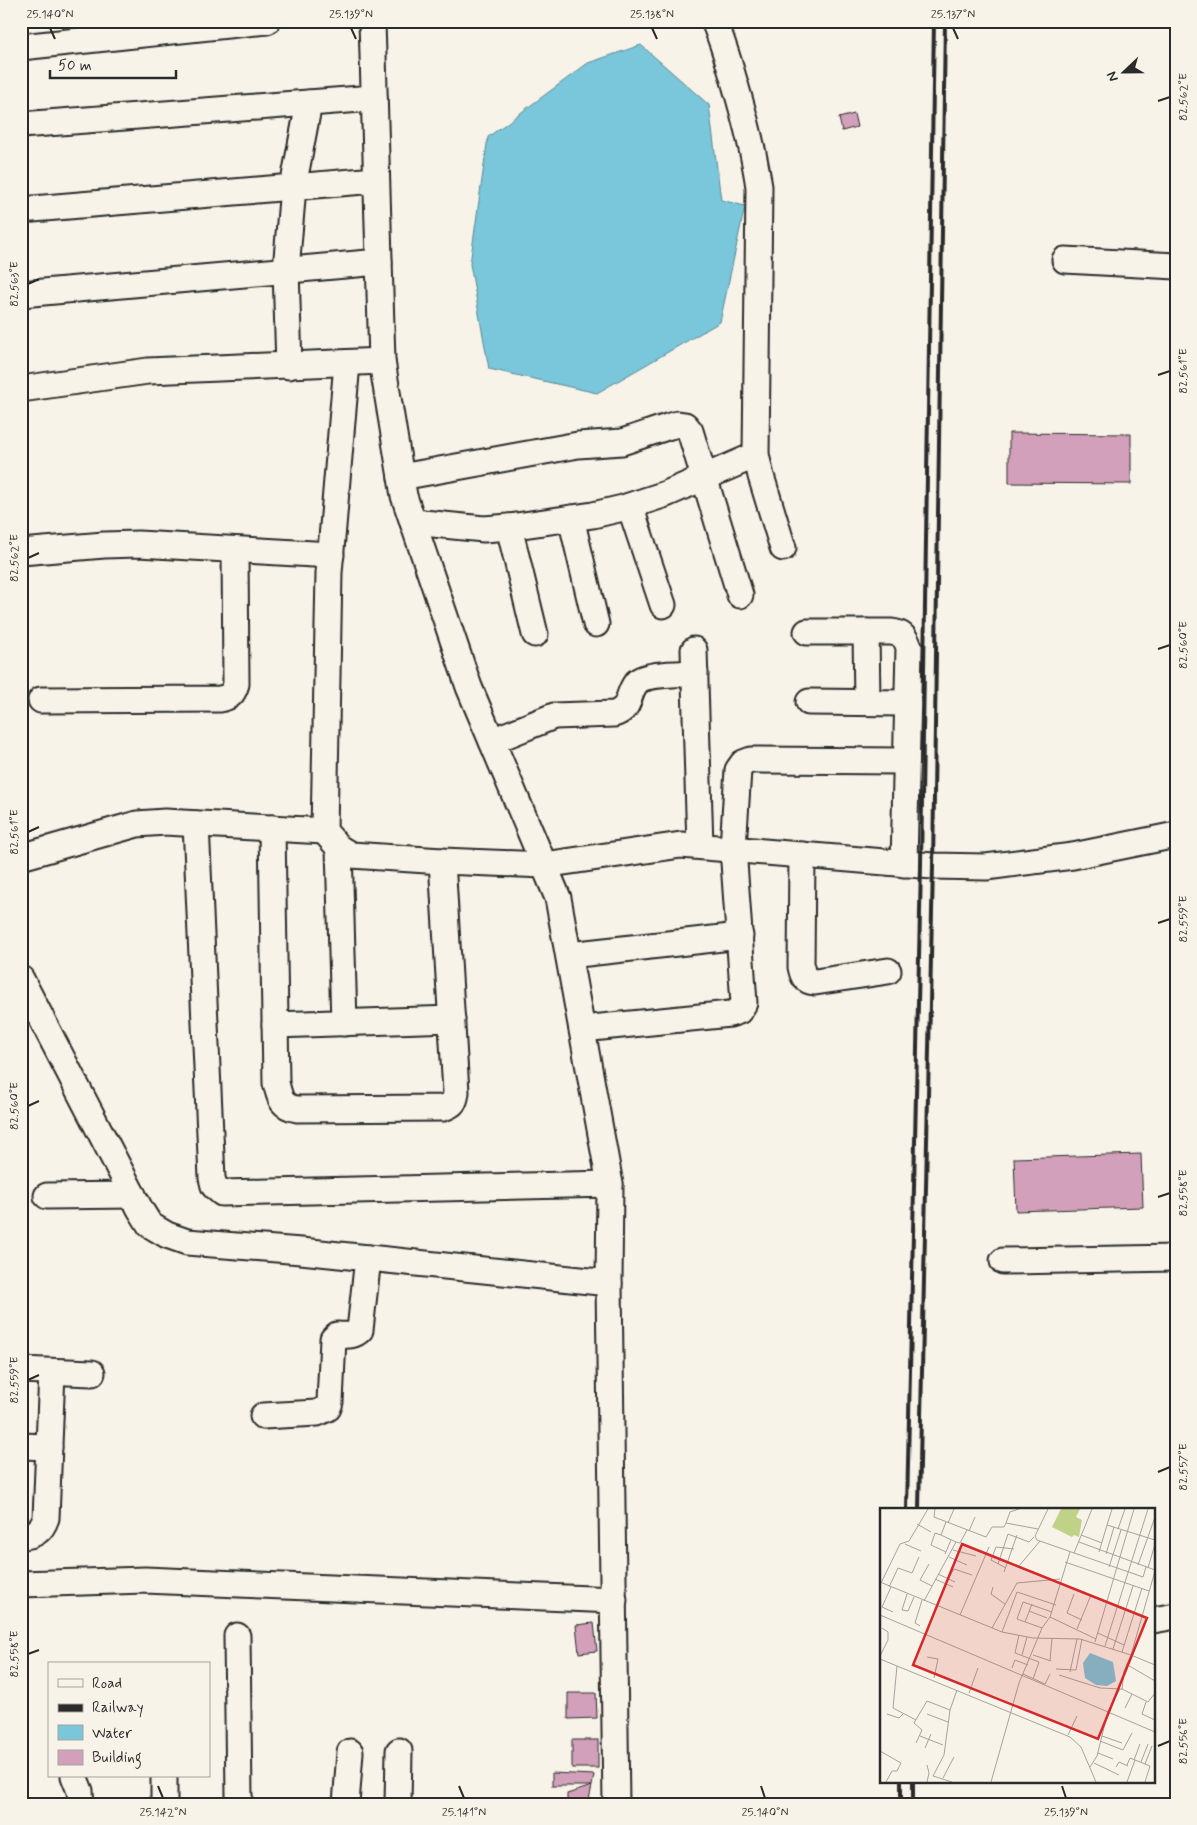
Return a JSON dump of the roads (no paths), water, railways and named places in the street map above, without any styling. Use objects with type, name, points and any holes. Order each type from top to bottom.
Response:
[{"type":"street","points":[[21,47],[267,21]]},
{"type":"street","points":[[372,21],[382,362],[404,496],[469,687],[558,898],[610,1184],[609,1283],[616,1804]]},
{"type":"street","points":[[714,21],[722,39],[748,130],[759,187],[756,455],[784,548]]},
{"type":"street","points":[[21,125],[374,98]]},
{"type":"street","points":[[289,366],[286,270],[293,187],[309,103]]},
{"type":"street","points":[[21,210],[376,180]]},
{"type":"street","points":[[1065,260],[1176,266]]},
{"type":"street","points":[[21,294],[379,262]]},
{"type":"street","points":[[21,390],[148,371],[382,362]]},
{"type":"street","points":[[344,1023],[332,839],[328,573],[347,363]]},
{"type":"street","points":[[401,477],[578,445],[622,442],[678,424],[685,425],[690,431],[740,595]]},
{"type":"street","points":[[413,522],[484,528],[509,527],[593,515],[630,506],[666,494],[756,455]]},
{"type":"street","points":[[630,506],[662,605]]},
{"type":"street","points":[[571,518],[596,624]]},
{"type":"street","points":[[509,527],[535,634]]},
{"type":"street","points":[[21,552],[138,544],[331,555]]},
{"type":"street","points":[[41,700],[220,699],[228,697],[234,692],[236,684],[235,550]]},
{"type":"street","points":[[807,632],[900,633],[906,639],[909,646],[904,864]]},
{"type":"street","points":[[866,632],[867,702]]},
{"type":"street","points":[[492,742],[554,716],[564,714],[614,714],[621,712],[626,707],[636,683],[695,661],[700,846]]},
{"type":"street","points":[[810,702],[907,703]]},
{"type":"street","points":[[582,1029],[730,1014],[739,1011],[744,1003],[733,848],[738,770],[744,763],[751,760],[906,760]]},
{"type":"street","points":[[21,857],[137,824],[166,822],[272,828],[332,839],[351,855],[544,865],[681,845],[904,864],[986,867],[1073,856],[1176,835]]},
{"type":"street","points":[[196,824],[212,1178],[214,1186],[222,1194],[610,1184]]},
{"type":"street","points":[[272,828],[276,1083],[280,1100],[288,1107],[297,1109],[443,1108],[450,1106],[455,1101],[442,861]]},
{"type":"street","points":[[802,855],[801,968],[803,977],[808,981],[815,982],[888,971]]},
{"type":"street","points":[[569,956],[740,936]]},
{"type":"street","points":[[21,979],[133,1195],[150,1225],[166,1235],[187,1242],[301,1251],[609,1283]]},
{"type":"street","points":[[275,1025],[452,1019]]},
{"type":"street","points":[[47,1196],[133,1195]]},
{"type":"street","points":[[263,1416],[317,1413],[328,1408],[330,1402],[333,1339],[337,1335],[351,1336],[360,1330],[368,1258]]},
{"type":"street","points":[[1003,1261],[1176,1258]]},
{"type":"street","points":[[21,1370],[92,1373]]},
{"type":"street","points":[[21,1536],[36,1533],[42,1528],[46,1518],[52,1372]]},
{"type":"street","points":[[21,1446],[49,1447]]},
{"type":"street","points":[[21,1584],[155,1580],[614,1600]]},
{"type":"street","points":[[1154,1620],[1176,1616]]},
{"type":"street","points":[[236,1636],[241,1804]]},
{"type":"street","points":[[398,1804],[399,1750]]},
{"type":"street","points":[[346,1804],[350,1752]]},
{"type":"street","points":[[75,1778],[80,1791],[81,1804]]},
{"type":"street","points":[[164,1778],[164,1804]]},
{"type":"water","points":[[641,45],[709,105],[721,200],[745,206],[720,322],[597,393],[489,369],[470,264],[488,137],[588,63]]},
{"type":"railway","points":[[907,1508],[921,865],[934,21]]},
{"type":"railway","points":[[919,1508],[933,866],[945,21]]},
{"type":"railway","points":[[901,1782],[901,1804]]},
{"type":"railway","points":[[913,1782],[913,1804]]}]
